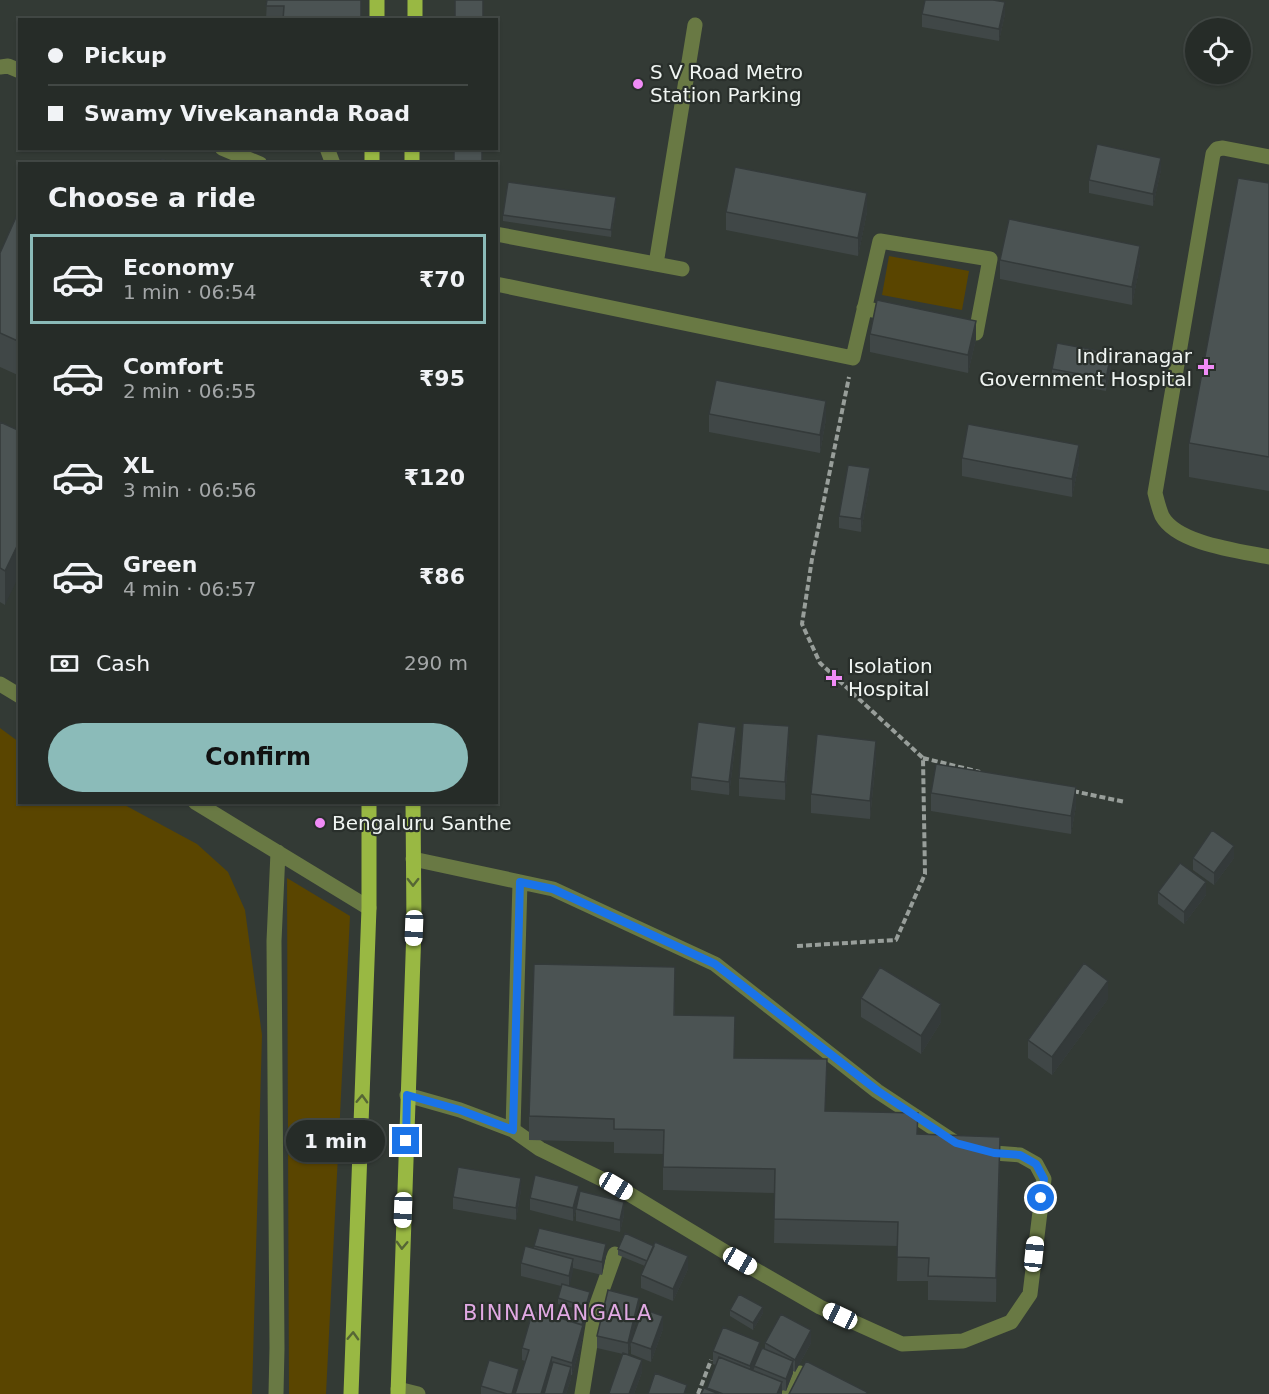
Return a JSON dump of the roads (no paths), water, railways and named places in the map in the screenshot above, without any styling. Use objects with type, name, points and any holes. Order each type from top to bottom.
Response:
[{"type":"main road","points":[[377,0],[377,18]]},
{"type":"main road","points":[[415,0],[415,18]]},
{"type":"main road","points":[[351,1394],[369,908],[369,804]]},
{"type":"main road","points":[[398,1391],[414,928],[412,804]]},
{"type":"street","points":[[656,264],[695,25]]},
{"type":"street","points":[[0,67],[8,66],[18,69]]},
{"type":"street","points":[[1269,157],[1223,148],[1216,149],[1213,154],[1155,494],[1163,518],[1182,535],[1205,544],[1269,557]]},
{"type":"street","points":[[227,150],[256,162]]},
{"type":"street","points":[[498,234],[682,269]]},
{"type":"street","points":[[498,284],[853,358],[880,241],[990,259],[976,333],[943,326]]},
{"type":"street","points":[[864,308],[909,318]]},
{"type":"street","points":[[0,684],[18,695]]},
{"type":"street","points":[[198,804],[369,908]]},
{"type":"street","points":[[276,1394],[278,1348],[274,941],[278,852]]},
{"type":"street","points":[[407,1095],[460,1110],[513,1130],[540,1149],[616,1186],[820,1307],[902,1344],[963,1341],[1011,1322],[1030,1294],[1044,1179],[1036,1164],[1020,1155],[994,1153],[956,1143],[878,1091],[715,964],[553,889],[413,859]]},
{"type":"street","points":[[513,1130],[520,882]]},
{"type":"street","points":[[582,1394],[596,1307],[615,1254]]},
{"type":"street","points":[[789,1394],[800,1373]]},
{"type":"street","points":[[398,1391],[418,1394]]},
{"type":"place","name":"S V Road Metro Station Parking","points":[[638,84]]},
{"type":"place","name":"Indiranagar Government Hospital","points":[[1206,367]]},
{"type":"place","name":"Isolation Hospital","points":[[834,678]]},
{"type":"place","name":"Bengaluru Santhe","points":[[320,823]]},
{"type":"district","name":"BINNAMANGALA","points":[[558,1313]]}]
